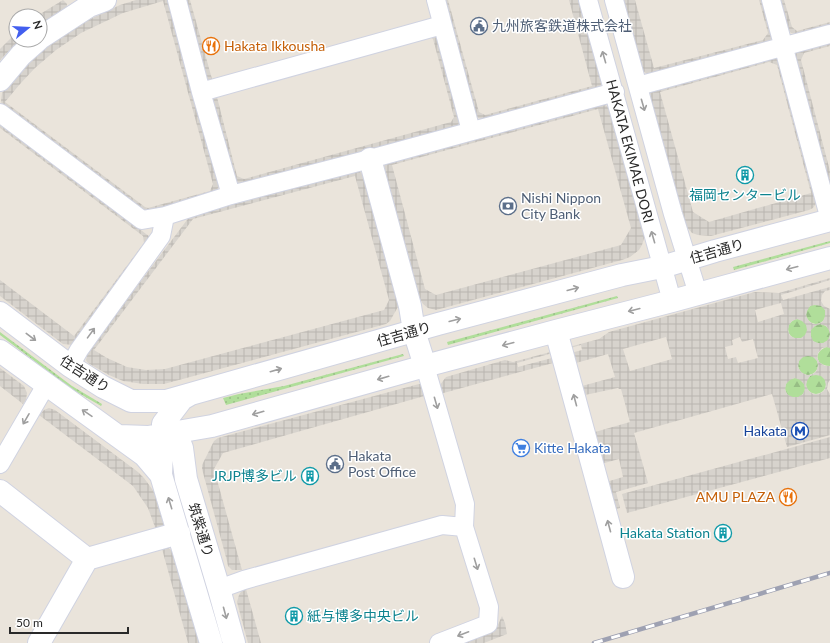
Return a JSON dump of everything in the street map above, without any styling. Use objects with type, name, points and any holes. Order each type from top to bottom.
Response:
[{"type":"street","points":[[177,0],[201,92],[231,195]]},
{"type":"street","points":[[436,0],[471,131]]},
{"type":"street","name":"HAKATA EKIMAE DORI","points":[[588,0],[615,92],[672,301]]},
{"type":"street","name":"HAKATA EKIMAE DORI","points":[[614,0],[698,294]]},
{"type":"street","points":[[771,0],[830,220]]},
{"type":"street","points":[[48,33],[92,2]]},
{"type":"street","points":[[201,92],[442,25]]},
{"type":"street","points":[[638,86],[830,34]]},
{"type":"street","points":[[0,80],[29,48]]},
{"type":"street","points":[[0,113],[142,220],[166,216],[231,195],[370,159],[615,92]]},
{"type":"street","points":[[370,159],[410,306],[414,331],[465,504],[464,526],[490,607],[488,624],[439,643]]},
{"type":"street","points":[[70,366],[79,350],[161,236],[166,216]]},
{"type":"street","name":"住吉通り","points":[[0,313],[70,366],[103,387],[131,401],[166,401],[414,331],[830,220]]},
{"type":"street","points":[[184,468],[186,444],[199,432],[212,426],[425,366],[830,258]]},
{"type":"street","points":[[556,331],[623,577]]},
{"type":"street","points":[[0,351],[144,455],[161,476]]},
{"type":"street","points":[[0,464],[46,385]]},
{"type":"street","points":[[168,429],[182,399],[198,391]]},
{"type":"street","points":[[131,401],[159,417],[168,429]]},
{"type":"street","points":[[118,436],[148,437],[168,429],[212,426]]},
{"type":"street","name":"筑紫通り","points":[[168,429],[182,448],[186,479],[234,643]]},
{"type":"street","name":"筑紫通り","points":[[168,429],[161,476],[211,643]]},
{"type":"street","points":[[0,491],[87,559]]},
{"type":"street","points":[[219,589],[244,580],[442,525],[464,526]]},
{"type":"street","points":[[39,643],[87,559],[179,533]]},
{"type":"green space","points":[[830,241],[830,243],[734,270],[733,267]]},
{"type":"green space","points":[[617,296],[618,298],[448,345],[447,342]]},
{"type":"green space","points":[[816,304],[823,307],[826,314],[823,321],[816,324],[809,321],[806,314],[809,307]]},
{"type":"green space","points":[[798,319],[805,322],[808,329],[805,336],[798,339],[791,336],[788,329],[791,322]]},
{"type":"green space","points":[[820,324],[827,327],[830,334],[827,341],[820,344],[813,341],[810,334],[813,327]]},
{"type":"green space","points":[[0,332],[72,386],[102,404],[101,406],[70,388],[0,335]]},
{"type":"green space","points":[[827,347],[830,348],[830,366],[821,364],[818,358],[819,352]]},
{"type":"green space","points":[[403,354],[404,356],[226,405],[223,398],[284,386]]},
{"type":"green space","points":[[808,355],[815,358],[818,365],[815,372],[808,375],[801,372],[798,365],[801,358]]},
{"type":"green space","points":[[816,374],[823,377],[826,384],[823,391],[816,394],[809,391],[806,384],[809,377]]},
{"type":"green space","points":[[795,378],[802,381],[805,388],[802,395],[795,398],[788,395],[785,388],[788,381]]},
{"type":"shaded area","points":[[63,0],[67,4],[67,7],[48,19],[48,9]]},
{"type":"shaded area","points":[[136,0],[169,0],[219,187],[213,194],[147,212],[142,211],[2,105],[2,93],[30,62],[52,43],[88,20],[120,5]],"holes":[[[163,1],[213,184],[210,191],[148,208],[145,207],[5,102],[35,68],[56,50],[81,33],[123,13]]]},
{"type":"shaded area","points":[[184,0],[190,0],[212,79],[218,83],[207,82]]},
{"type":"shaded area","points":[[443,0],[448,0],[479,112],[485,115],[592,86],[569,0],[582,0],[603,79],[601,85],[598,89],[483,119],[478,118],[476,116]]},
{"type":"shaded area","points":[[622,0],[635,0],[654,68],[763,40],[768,33],[759,0],[764,0],[773,37],[768,43],[647,74],[641,69]]},
{"type":"shaded area","points":[[779,0],[784,0],[792,27],[797,31],[830,22],[830,26],[798,34],[791,33]]},
{"type":"shaded area","points":[[436,35],[460,120],[458,126],[241,185],[236,183],[212,99],[214,95],[220,92],[217,97],[237,176],[244,179],[451,122],[454,117],[433,39],[428,36]]},
{"type":"shaded area","points":[[8,41],[8,48],[12,48],[0,60],[0,49]]},
{"type":"shaded area","points":[[830,42],[830,46],[804,53],[801,60],[830,171],[830,189],[795,55],[796,52]]},
{"type":"shaded area","points":[[777,57],[780,60],[818,201],[813,208],[809,210],[711,236],[692,233],[684,224],[649,97],[652,91]],"holes":[[[769,62],[777,65],[811,193],[709,222],[693,212],[660,92]]]},
{"type":"shaded area","points":[[603,104],[609,107],[645,235],[639,250],[630,257],[622,260],[436,310],[428,308],[420,299],[384,166],[385,163]],"holes":[[[598,109],[631,228],[621,245],[436,295],[425,289],[392,165]]]},
{"type":"shaded area","points":[[0,122],[150,237],[73,345],[63,344],[0,296],[0,280],[74,336],[144,243],[143,236],[0,128]]},
{"type":"shaded area","points":[[358,171],[363,174],[399,305],[390,321],[386,324],[164,384],[143,384],[123,381],[88,363],[86,360],[88,351],[190,216]],"holes":[[[355,176],[389,300],[384,310],[165,369],[146,370],[127,367],[94,350],[193,219]]]},
{"type":"shaded area","points":[[830,278],[830,280],[781,295],[783,300],[830,287],[830,290],[825,291],[822,295],[821,301],[824,306],[830,309],[830,334],[826,326],[820,324],[811,330],[811,336],[813,341],[823,343],[828,340],[830,335],[830,348],[822,348],[818,353],[817,358],[820,363],[825,366],[830,366],[830,380],[827,389],[830,394],[830,435],[787,447],[772,394],[634,433],[648,483],[616,492],[620,508],[609,511],[564,360],[440,394],[440,385],[446,377],[505,360],[513,362],[599,339],[609,332],[755,292],[779,293]],"holes":[[[781,303],[784,314],[758,322],[755,310]],[[810,306],[821,306],[825,310],[823,321],[819,324],[813,324],[806,316]],[[797,319],[806,325],[807,330],[805,335],[801,338],[790,336],[788,331],[789,325],[792,321]],[[666,337],[672,359],[630,371],[623,349]],[[740,337],[742,342],[753,339],[758,358],[738,363],[736,357],[728,359],[725,347],[733,345],[732,340]],[[581,345],[582,350],[518,367],[517,363]],[[608,354],[615,377],[582,386],[576,363]],[[803,357],[813,357],[817,361],[818,366],[816,372],[811,375],[806,375],[801,372],[798,367],[799,361]],[[816,375],[821,376],[825,380],[826,386],[824,391],[819,394],[813,394],[806,386],[810,376]],[[795,378],[804,384],[805,389],[803,394],[798,397],[788,395],[785,390],[786,384]],[[618,388],[621,389],[630,422],[595,432],[594,427],[591,428],[584,404],[587,403],[585,395]],[[619,459],[623,477],[606,482],[601,464]]]},
{"type":"shaded area","points":[[0,368],[24,386],[27,393],[26,400],[23,404],[0,386]]},
{"type":"shaded area","points":[[423,384],[428,395],[223,453],[214,469],[242,570],[232,570],[228,566],[202,469],[202,465],[214,441],[218,438]]},
{"type":"shaded area","points":[[49,408],[55,410],[144,478],[157,496],[164,525],[156,530],[148,508],[133,486],[39,415],[44,410]]},
{"type":"shaded area","points":[[830,437],[830,458],[627,513],[622,494]]},
{"type":"shaded area","points":[[168,548],[173,551],[201,643],[188,643],[162,549]]},
{"type":"shaded area","points":[[246,589],[261,643],[248,643],[237,602],[242,590]]},
{"type":"shaded area","points":[[502,616],[507,634],[484,643],[460,643],[488,633],[497,627]]},
{"type":"railway","points":[[594,643],[830,573]]},
{"type":"place","name":"九州旅客鉄道株式会社","points":[[479,26]]},
{"type":"place","name":"Hakata Ikkousha","points":[[211,46]]},
{"type":"place","name":"福岡センタービル","points":[[745,175]]},
{"type":"place","name":"Nishi Nippon City Bank","points":[[508,206]]},
{"type":"place","name":"Hakata","points":[[800,431]]},
{"type":"place","name":"Kitte Hakata","points":[[521,448]]},
{"type":"place","name":"Hakata Post Office","points":[[335,464]]},
{"type":"place","name":"JRJP博多ビル","points":[[310,476]]},
{"type":"place","name":"AMU PLAZA","points":[[788,497]]},
{"type":"place","name":"Hakata Station","points":[[723,533]]},
{"type":"place","name":"紙与博多中央ビル","points":[[294,616]]}]
